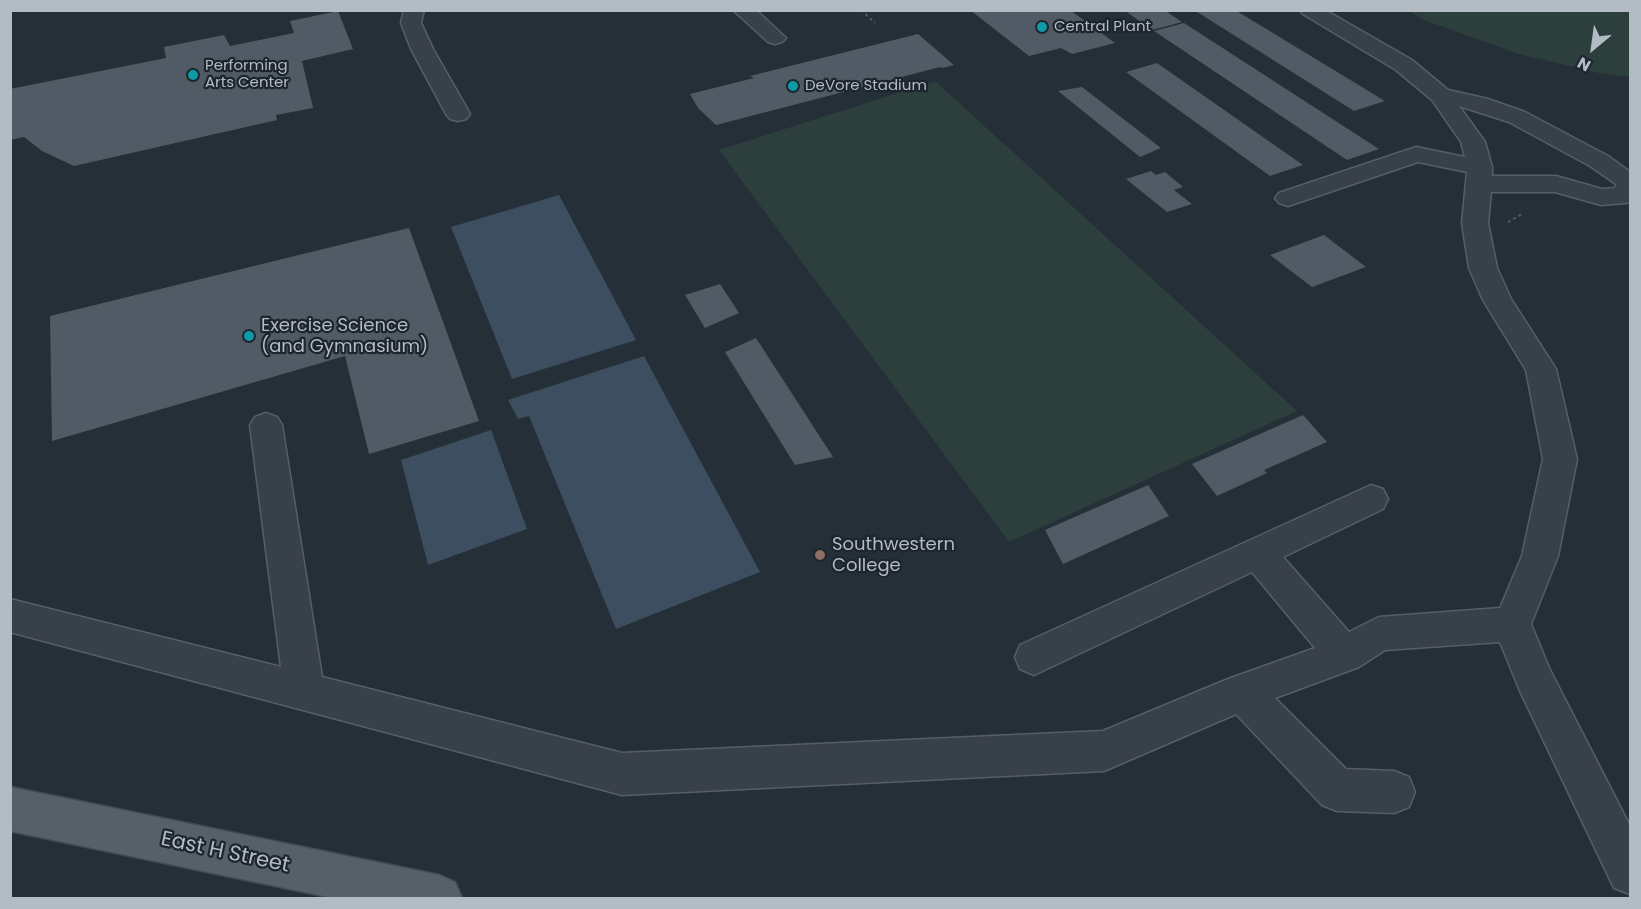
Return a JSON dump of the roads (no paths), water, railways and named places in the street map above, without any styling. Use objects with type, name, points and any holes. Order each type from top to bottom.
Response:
[{"type":"main road","name":"East H Street","points":[[10,809],[439,898]]},
{"type":"lane","points":[[414,10],[411,23],[422,49],[458,114]]},
{"type":"lane","points":[[743,10],[775,38]]},
{"type":"lane","points":[[1310,10],[1404,65],[1440,95],[1473,142],[1480,176],[1475,223],[1483,268],[1497,300],[1541,369],[1560,459],[1540,556],[1512,624],[1534,678],[1630,872]]},
{"type":"lane","points":[[1288,198],[1416,154],[1480,176],[1556,184],[1601,197],[1626,195],[1629,182],[1599,160],[1517,117],[1480,104],[1440,95]]},
{"type":"lane","points":[[266,425],[304,692]]},
{"type":"lane","points":[[1034,657],[1371,499]]},
{"type":"lane","points":[[1257,552],[1345,655]]},
{"type":"lane","points":[[10,615],[622,774],[1104,752],[1242,692],[1345,655],[1380,634],[1512,624]]},
{"type":"lane","points":[[1242,692],[1337,790],[1394,792]]},
{"type":"water","points":[[559,195],[636,340],[512,379],[451,227]]},
{"type":"water","points":[[644,356],[760,572],[616,629],[529,416],[518,419],[508,400]]},
{"type":"water","points":[[491,430],[527,529],[428,565],[401,460]]},
{"type":"place","name":"Central Plant","points":[[1042,27]]},
{"type":"place","name":"Performing Arts Center","points":[[193,75]]},
{"type":"place","name":"DeVore Stadium","points":[[793,86]]},
{"type":"place","name":"Exercise Science (and Gymnasium)","points":[[249,336]]},
{"type":"place","name":"Southwestern College","points":[[820,555]]}]
